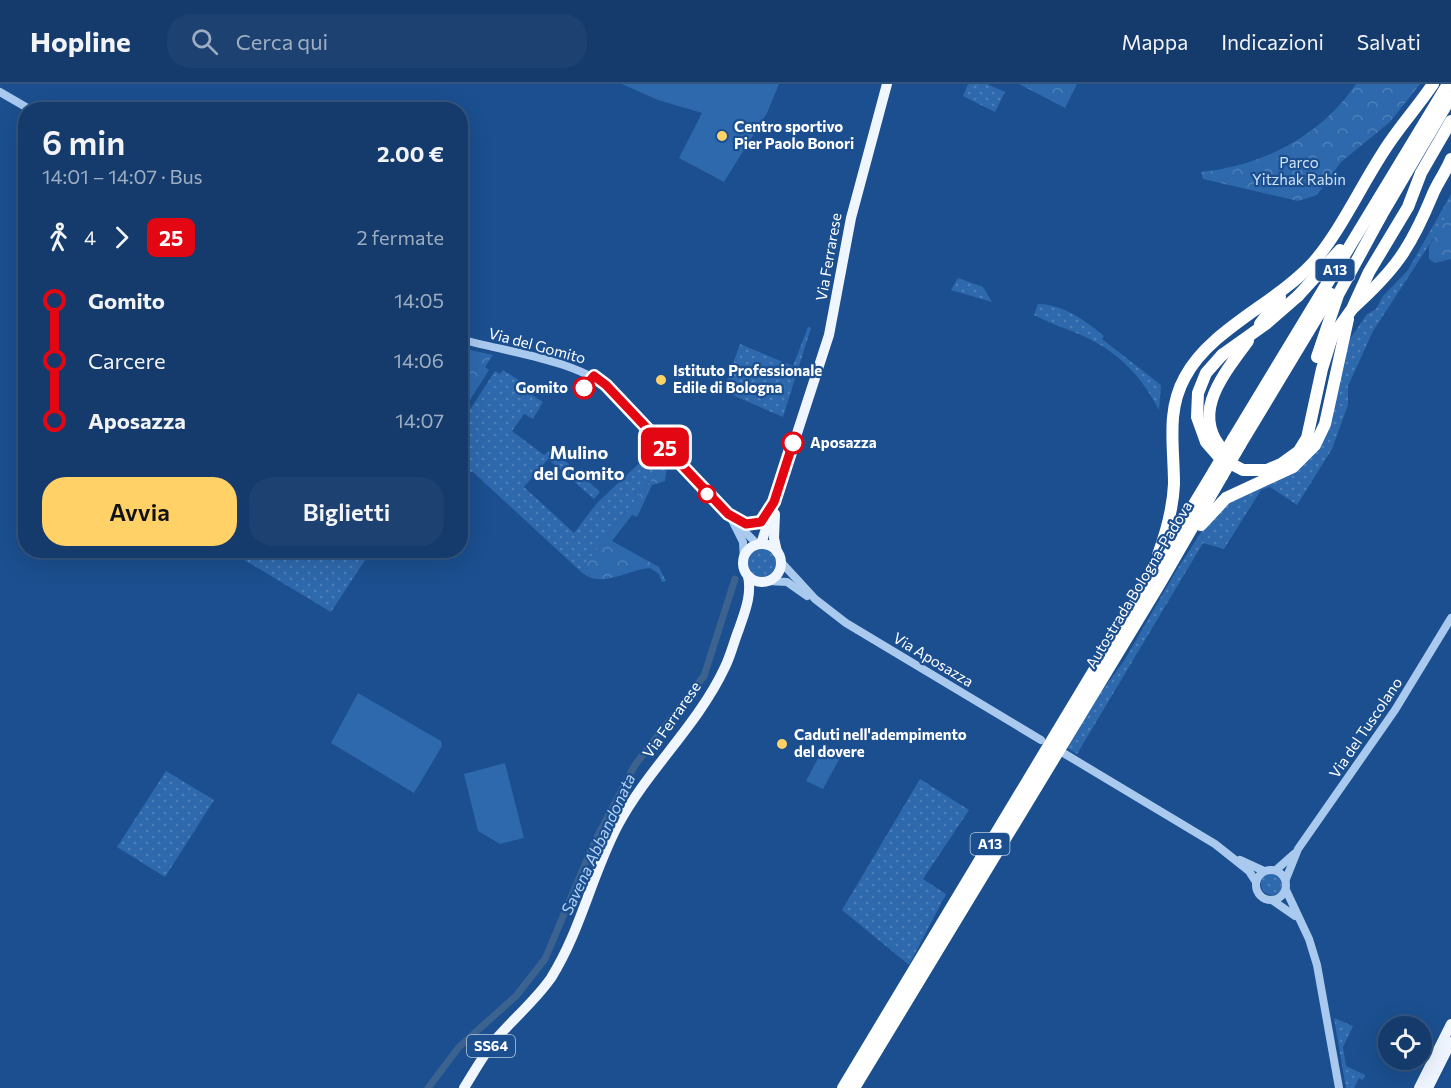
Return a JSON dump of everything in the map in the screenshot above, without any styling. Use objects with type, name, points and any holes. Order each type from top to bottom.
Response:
[{"type":"highway","points":[[1137,600],[1159,551],[1169,516],[1173,488],[1172,417],[1180,387],[1203,351],[1292,282],[1316,260],[1381,154],[1433,84]]},
{"type":"highway","name":"Autostrada Bologna-Padova","points":[[1375,215],[1447,84]]},
{"type":"highway","name":"Autostrada Bologna-Padova","points":[[843,1088],[1137,600],[1218,474],[1375,215],[1451,97]]},
{"type":"highway","points":[[1159,585],[1218,505],[1246,487],[1293,467],[1315,445],[1325,424],[1351,311],[1369,272],[1404,214],[1421,174],[1451,121]]},
{"type":"highway","points":[[1375,215],[1298,296],[1267,323],[1222,355],[1206,373],[1198,393],[1197,417],[1202,433],[1214,453],[1235,467],[1258,471],[1274,468],[1294,456],[1307,438],[1327,351],[1336,330],[1351,311],[1385,279],[1405,254],[1451,159]]},
{"type":"highway","points":[[1248,341],[1213,393],[1208,422],[1216,443],[1225,453],[1239,460],[1260,464],[1280,458],[1299,439],[1304,427],[1317,356],[1329,318],[1375,215]]},
{"type":"highway","points":[[1260,324],[1292,282]]},
{"type":"highway","name":"Autostrada Bologna-Padova","points":[[854,1088],[1159,585],[1218,474]]},
{"type":"main road","name":"Via Ferrarese","points":[[760,545],[829,335],[851,218],[882,107],[886,84]]},
{"type":"main road","name":"Via Ferrarese","points":[[774,502],[779,557]]},
{"type":"main road","points":[[760,545],[779,557],[778,574],[767,581],[747,608],[750,589],[744,560],[748,550],[760,545]]},
{"type":"main road","points":[[748,576],[755,580],[767,581]]},
{"type":"main road","name":"Via Ferrarese","points":[[464,1088],[488,1050],[542,991],[568,949],[603,857],[630,805],[698,711],[724,669],[747,608]]},
{"type":"main road","points":[[1419,1088],[1451,1024]]},
{"type":"main road","points":[[1428,1088],[1451,1042]]},
{"type":"street","points":[[0,92],[18,102]]},
{"type":"street","name":"Via del Gomito","points":[[468,341],[577,370],[600,380],[760,545]]},
{"type":"street","name":"Via Ferrarese","points":[[728,514],[746,524],[757,525],[774,502]]},
{"type":"street","name":"Via del Gomito","points":[[728,514],[743,542],[744,560]]},
{"type":"street","name":"Via Aposazza","points":[[779,557],[815,598],[859,631],[1041,740]]},
{"type":"street","name":"Via Aposazza","points":[[767,581],[787,582],[810,599],[815,598]]},
{"type":"street","name":"Via del Tuscolano","points":[[1298,849],[1400,701],[1451,618]]},
{"type":"street","points":[[1065,754],[1231,856],[1264,871],[1276,870],[1298,849]]},
{"type":"street","points":[[1298,849],[1286,879],[1286,890],[1317,965],[1339,1088]]},
{"type":"street","points":[[1231,856],[1256,882],[1259,894],[1272,900],[1299,921]]},
{"type":"street","points":[[1276,870],[1286,879]]},
{"type":"street","points":[[1256,882],[1264,871]]},
{"type":"street","points":[[1272,900],[1281,897],[1286,890]]},
{"type":"green space","name":"Centro sportivo Pier Paolo Bonori","points":[[622,84],[779,84],[767,113],[724,182],[679,158],[702,113],[658,100]]},
{"type":"green space","points":[[968,84],[987,84],[1005,92],[995,112],[963,96]]},
{"type":"green space","points":[[1019,84],[1077,84],[1065,108]]},
{"type":"green space","name":"Parco Yitzhak Rabin","points":[[1356,84],[1420,84],[1390,122],[1341,162],[1317,195],[1298,201],[1203,179],[1201,172],[1224,169],[1268,155],[1308,133],[1326,119]]},
{"type":"green space","points":[[1451,194],[1451,206],[1446,219],[1373,331],[1348,386],[1348,405],[1332,449],[1297,505],[1270,487],[1261,490],[1224,549],[1203,543],[1077,754],[1067,748],[1101,692],[1124,661],[1176,571],[1207,523],[1223,505],[1299,469],[1317,451],[1327,431],[1350,339],[1367,314],[1376,309],[1383,296],[1408,270]]},
{"type":"green space","points":[[1451,206],[1451,259],[1435,263],[1429,259],[1429,247]]},
{"type":"green space","points":[[958,278],[983,287],[992,302],[951,290]]},
{"type":"green space","points":[[1038,304],[1065,310],[1082,319],[1104,336],[1102,339],[1161,385],[1159,410],[1152,397],[1127,365],[1094,341],[1034,315]]},
{"type":"green space","points":[[808,327],[811,328],[783,417],[723,391],[740,344],[793,366]]},
{"type":"green space","points":[[468,350],[493,355],[485,367],[489,370],[468,403]]},
{"type":"green space","points":[[503,370],[535,390],[532,395],[543,402],[533,419],[524,414],[512,431],[544,455],[552,449],[600,492],[594,499],[548,459],[524,487],[574,533],[597,503],[651,452],[661,452],[668,458],[580,571],[473,472],[468,471],[468,413],[495,371],[500,374]]},
{"type":"green space","points":[[668,458],[665,481],[652,485],[637,517],[632,515],[612,541],[659,567],[666,581],[662,582],[659,574],[650,568],[605,579],[596,579],[580,571]]},
{"type":"green space","points":[[762,549],[772,553],[776,563],[772,573],[762,577],[752,573],[748,563],[752,553]]},
{"type":"green space","points":[[241,558],[366,558],[331,612]]},
{"type":"green space","points":[[358,693],[441,741],[442,746],[414,793],[331,743]]},
{"type":"green space","points":[[824,747],[841,756],[823,789],[806,781]]},
{"type":"green space","points":[[505,763],[524,838],[500,844],[478,831],[464,774]]},
{"type":"green space","points":[[166,771],[214,800],[165,877],[117,847]]},
{"type":"green space","points":[[920,779],[969,810],[923,879],[946,894],[909,965],[842,910]]},
{"type":"green space","points":[[1272,873],[1280,876],[1283,884],[1280,892],[1272,895],[1264,892],[1261,884],[1264,876]]},
{"type":"green space","points":[[1334,1018],[1353,1026],[1343,1047],[1346,1066],[1365,1075],[1363,1080],[1359,1078],[1354,1088],[1346,1088]]},
{"type":"waterway","name":"Savena Abbandonata","points":[[428,1088],[459,1047],[516,996],[545,959],[594,843],[635,765],[704,676],[735,579]]},
{"type":"bus line","name":"25","points":[[584,388],[594,376],[606,385],[707,494],[728,514],[746,524],[757,525],[761,522],[774,502],[793,443]]},
{"type":"place","name":"Centro sportivo Pier Paolo Bonori","points":[[722,136]]},
{"type":"place","name":"Istituto Professionale Edile di Bologna","points":[[661,380]]},
{"type":"place","name":"Gomito","points":[[584,388]]},
{"type":"place","name":"Aposazza","points":[[793,443]]},
{"type":"place","name":"Caduti nell'adempimento del dovere","points":[[782,744]]},
{"type":"district","name":"Mulino del Gomito","points":[[579,463]]}]
